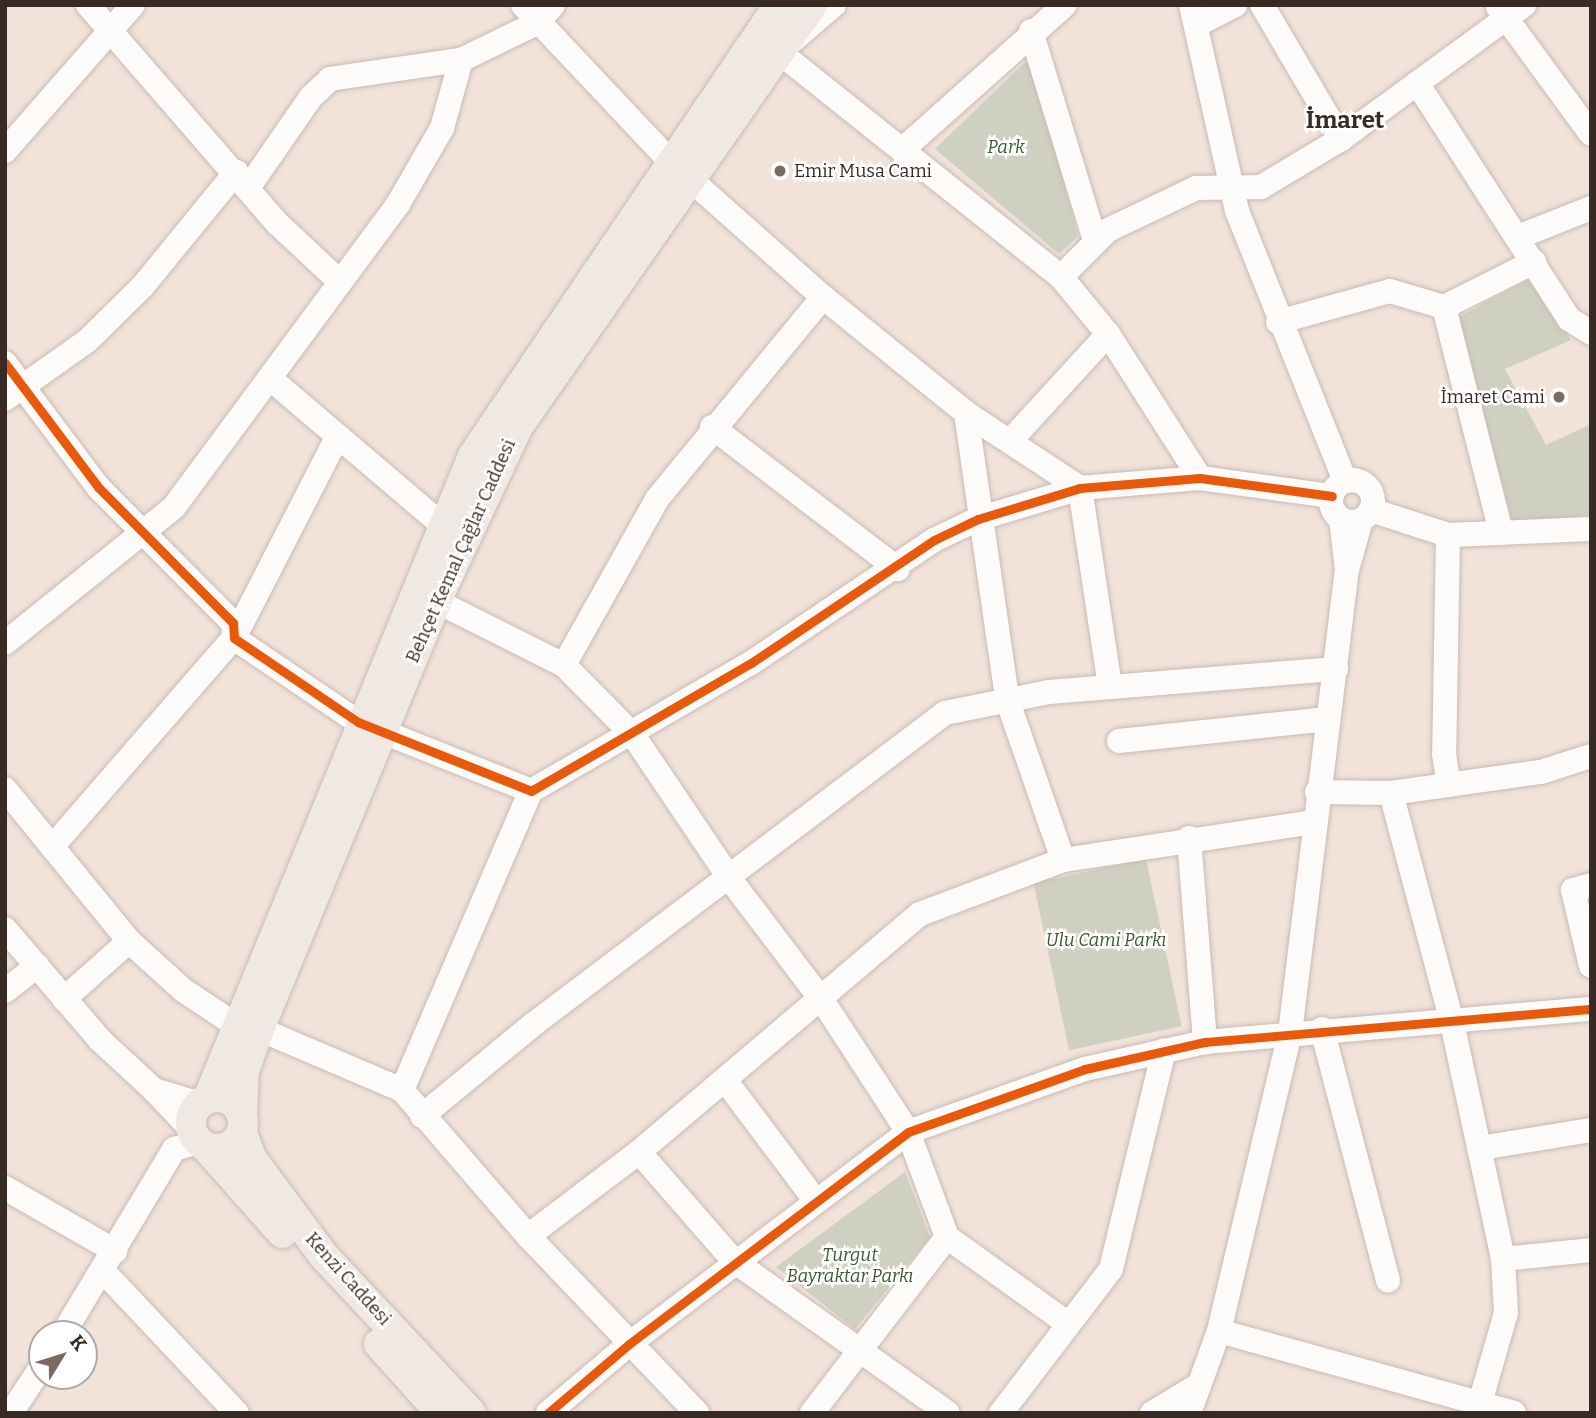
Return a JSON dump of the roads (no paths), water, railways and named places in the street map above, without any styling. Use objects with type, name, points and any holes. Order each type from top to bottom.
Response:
[{"type":"main road","name":"Behçet Kemal Çağlar Caddesi","points":[[371,725],[436,601],[519,425],[682,172],[779,5]]},
{"type":"main road","name":"Behçet Kemal Çağlar Caddesi","points":[[201,1125],[246,1026],[371,725],[442,525],[472,456],[504,406],[682,172],[779,52],[811,5]]},
{"type":"main road","name":"Behçet Kemal Çağlar Caddesi","points":[[242,1124],[246,1026]]},
{"type":"main road","points":[[232,1102],[242,1124],[231,1146],[201,1125],[232,1102]]},
{"type":"main road","name":"Kenzi Caddesi","points":[[242,1124],[251,1158],[323,1255],[471,1413]]},
{"type":"main road","name":"Kenzi Caddesi","points":[[201,1125],[441,1413]]},
{"type":"street","points":[[88,5],[278,224],[340,282]]},
{"type":"street","points":[[5,151],[108,30],[133,5]]},
{"type":"street","points":[[834,5],[779,52],[1061,277],[1108,334],[1200,478]]},
{"type":"street","points":[[902,150],[1031,31],[1065,5]]},
{"type":"street","points":[[1235,5],[1194,15],[1228,184],[1338,488],[1332,509],[1358,517],[1448,535],[1591,529]]},
{"type":"street","points":[[1262,5],[1341,139]]},
{"type":"street","points":[[1061,277],[1095,240],[1196,188],[1228,184],[1261,187],[1341,139],[1509,10],[1591,134]]},
{"type":"street","points":[[13,393],[87,341],[142,287],[242,180],[311,97],[330,79],[461,60],[537,11],[682,172],[823,297],[966,413],[1080,488],[1110,687]]},
{"type":"street","points":[[1031,31],[1095,240]]},
{"type":"street","points":[[5,643],[174,507],[273,381],[340,282],[398,204],[442,128],[461,60]]},
{"type":"street","points":[[1417,83],[1569,319],[1591,333]]},
{"type":"street","points":[[1518,237],[1591,208]]},
{"type":"street","points":[[1278,322],[1390,291],[1444,307],[1534,262]]},
{"type":"street","points":[[564,665],[657,499],[712,427],[823,297]]},
{"type":"street","points":[[1444,307],[1501,533]]},
{"type":"street","points":[[1010,441],[1108,334]]},
{"type":"street","points":[[5,363],[13,393],[98,487],[233,623],[234,638]]},
{"type":"street","points":[[273,381],[442,525]]},
{"type":"street","points":[[966,413],[978,519],[1007,699],[1063,860]]},
{"type":"street","points":[[712,427],[898,569]]},
{"type":"street","points":[[52,847],[234,638],[338,436]]},
{"type":"street","points":[[402,1090],[531,791],[898,569],[934,540],[978,519],[1080,488],[1200,478],[1338,488],[1359,481],[1370,490],[1358,517],[1347,570],[1336,669],[1317,792],[1290,1032],[1219,1331],[1189,1413]]},
{"type":"street","points":[[1448,535],[1444,754],[1449,785]]},
{"type":"street","points":[[436,601],[564,665],[631,732],[730,879],[822,1000],[908,1132],[947,1237],[1067,1323]]},
{"type":"street","points":[[234,638],[371,725],[459,765],[531,791]]},
{"type":"street","points":[[422,1116],[535,1023],[730,879],[945,713],[1007,699],[1110,687],[1336,669]]},
{"type":"street","points":[[1119,741],[1328,719]]},
{"type":"street","points":[[1317,792],[1391,793],[1541,772],[1591,756]]},
{"type":"street","points":[[5,789],[129,941],[183,990],[246,1026],[402,1090],[528,1236],[697,1413]]},
{"type":"street","points":[[1391,793],[1451,1018],[1503,1259],[1506,1313],[1480,1403]]},
{"type":"street","points":[[528,1236],[639,1152],[822,1000],[920,914],[1063,860],[1189,838],[1314,822]]},
{"type":"street","points":[[1189,838],[1205,1042]]},
{"type":"street","points":[[1591,885],[1573,890],[1591,966]]},
{"type":"street","points":[[5,929],[64,999],[154,1090],[201,1125],[174,1149],[72,1320]]},
{"type":"street","points":[[64,999],[129,941]]},
{"type":"street","points":[[5,991],[37,966]]},
{"type":"street","points":[[548,1413],[629,1344],[734,1261],[908,1132],[1000,1096],[1164,1050],[1205,1042],[1322,1029],[1591,1009]]},
{"type":"street","points":[[1322,1029],[1388,1280]]},
{"type":"street","points":[[1001,1413],[1067,1323],[1111,1269],[1164,1050]]},
{"type":"street","points":[[725,1080],[815,1200]]},
{"type":"street","points":[[1480,1148],[1591,1130]]},
{"type":"street","points":[[639,1152],[734,1261],[948,1413]]},
{"type":"street","points":[[5,1188],[109,1261],[234,1412]]},
{"type":"street","points":[[812,1413],[947,1237]]},
{"type":"street","points":[[1503,1259],[1591,1250]]},
{"type":"street","points":[[1219,1331],[1514,1413]]},
{"type":"street","points":[[1152,1413],[1199,1385]]},
{"type":"street","points":[[12,1413],[28,1388]]},
{"type":"place","name":"Emir Musa Cami","points":[[780,171]]},
{"type":"place","name":"İmaret Cami","points":[[1559,397]]},
{"type":"district","name":"İmaret","points":[[1345,121]]},
{"type":"park label","name":"Park","points":[[1006,147]]},
{"type":"park label","name":"Ulu Cami Parkı","points":[[1106,940]]},
{"type":"park label","name":"Turgut Bayraktar Parkı","points":[[850,1266]]}]
